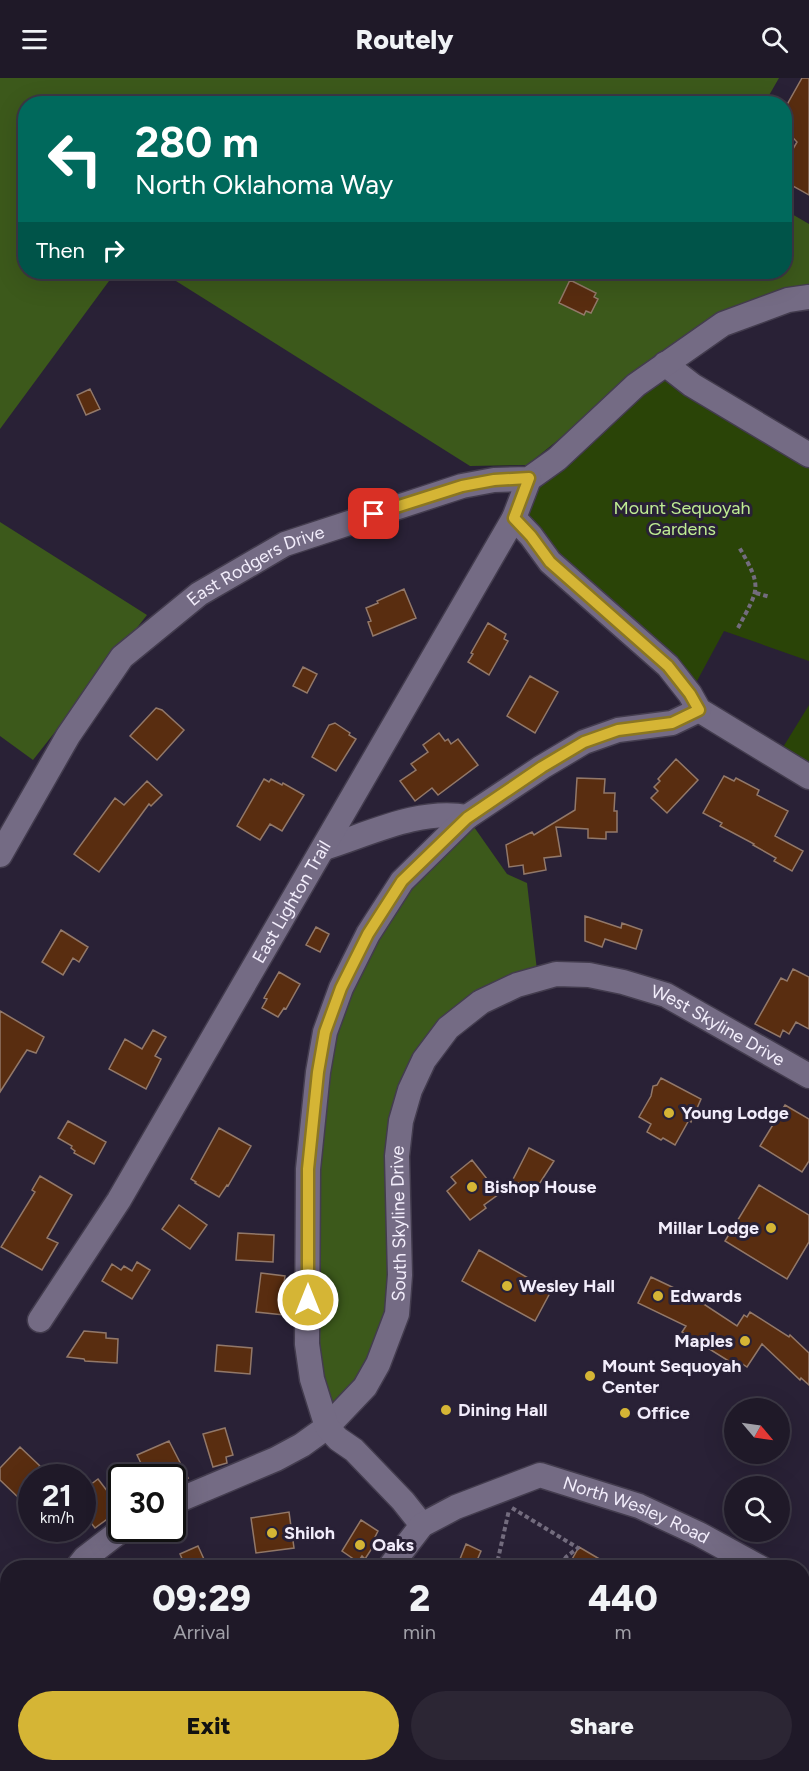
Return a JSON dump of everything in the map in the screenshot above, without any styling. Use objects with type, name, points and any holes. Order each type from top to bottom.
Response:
[{"type":"street","points":[[529,478],[557,459],[636,385],[723,324],[788,300],[809,297]]},
{"type":"street","points":[[665,364],[692,385],[809,455]]},
{"type":"street","name":"East Lighton Trail","points":[[40,1320],[105,1224],[324,848],[514,518],[529,478]]},
{"type":"street","name":"East Rodgers Drive","points":[[0,855],[68,736],[122,657],[199,594],[285,543],[462,486],[494,480],[529,478]]},
{"type":"street","points":[[514,518],[550,562],[668,666],[690,694],[699,710],[809,777]]},
{"type":"street","points":[[395,1560],[422,1525],[354,1450],[338,1439],[327,1427],[312,1379],[307,1344],[308,1169],[318,1072],[325,1032],[341,988],[368,934],[402,881],[467,818],[542,767],[584,742],[618,730],[672,723],[699,710]]},
{"type":"street","points":[[324,848],[425,816],[451,814],[467,818]]},
{"type":"street","name":"South Skyline Drive","points":[[186,1497],[276,1459],[302,1445],[327,1427],[365,1387],[378,1364],[397,1314],[400,1275],[397,1156],[400,1121],[410,1090],[424,1060],[448,1028],[481,1002],[517,985],[556,974],[589,975],[623,982]]},
{"type":"street","name":"West Skyline Drive","points":[[623,982],[666,995],[809,1076]]},
{"type":"street","name":"North Wesley Road","points":[[422,1525],[456,1507],[540,1475],[639,1506],[699,1534],[746,1560]]},
{"type":"street","points":[[83,1560],[108,1540]]},
{"type":"path","points":[[738,628],[756,593],[754,575],[739,547]]},
{"type":"path","points":[[756,593],[770,597]]},
{"type":"path","points":[[498,1560],[510,1507],[578,1548],[564,1560]]},
{"type":"green space","points":[[0,78],[779,78],[769,96],[18,96],[18,279],[792,279],[792,214],[809,224],[809,286],[710,318],[527,465],[470,466],[176,281],[109,281],[0,429]]},
{"type":"green space","name":"Mount Sequoyah Gardens","points":[[665,364],[809,455],[809,661],[724,631],[690,694],[514,518],[529,479]]},
{"type":"green space","points":[[0,522],[147,615],[33,760],[0,736]]},
{"type":"green space","points":[[809,705],[809,777],[777,757]]},
{"type":"green space","points":[[467,817],[507,874],[527,883],[538,979],[481,1002],[410,1090],[397,1314],[327,1427],[311,1374],[318,1072],[368,934]]},
{"type":"building","points":[[802,78],[809,78],[809,195],[792,185],[792,151],[797,142],[792,137],[792,96]]},
{"type":"building","points":[[570,280],[596,293],[594,297],[598,299],[591,313],[586,311],[584,315],[559,303]]},
{"type":"building","points":[[90,389],[100,409],[86,415],[77,395]]},
{"type":"building","points":[[404,589],[416,618],[373,636],[366,608]]},
{"type":"building","points":[[488,623],[506,634],[504,639],[508,641],[489,675],[468,662]]},
{"type":"building","points":[[303,667],[317,674],[307,693],[293,686]]},
{"type":"building","points":[[530,676],[558,692],[535,733],[507,716]]},
{"type":"building","points":[[156,708],[162,710],[184,730],[157,760],[130,736]]},
{"type":"building","points":[[335,723],[356,739],[336,771],[312,757],[329,725]]},
{"type":"building","points":[[439,733],[445,741],[448,739],[451,744],[458,739],[478,765],[438,795],[432,788],[415,801],[400,781],[416,770],[411,764],[428,752],[423,745]]},
{"type":"building","points":[[676,759],[698,780],[667,813],[651,798],[658,791],[654,787],[660,781],[658,779]]},
{"type":"building","points":[[724,776],[734,781],[736,778],[759,790],[757,795],[788,811],[775,836],[803,851],[792,871],[774,861],[776,858],[720,826],[722,823],[703,813]]},
{"type":"building","points":[[577,778],[605,779],[604,793],[615,793],[614,811],[617,811],[617,832],[606,832],[606,839],[588,838],[588,829],[556,827],[561,856],[544,858],[546,870],[524,874],[523,865],[509,867],[506,845],[532,832],[534,835],[575,810]]},
{"type":"building","points":[[264,779],[269,782],[271,779],[282,785],[283,783],[304,795],[282,831],[270,824],[260,840],[237,826]]},
{"type":"building","points":[[147,781],[162,795],[151,806],[149,804],[99,872],[74,854],[115,798],[124,805]]},
{"type":"building","points":[[585,916],[621,928],[622,923],[642,930],[636,949],[605,939],[602,947],[585,941]]},
{"type":"building","points":[[316,927],[329,934],[320,952],[306,945]]},
{"type":"building","points":[[61,930],[88,947],[79,962],[73,958],[63,975],[42,962]]},
{"type":"building","points":[[793,969],[809,977],[809,1029],[796,1022],[789,1034],[783,1030],[780,1037],[755,1024],[781,978],[787,981]]},
{"type":"building","points":[[279,972],[300,984],[286,1009],[284,1008],[278,1017],[262,1008],[267,999],[264,998]]},
{"type":"building","points":[[0,1011],[44,1037],[36,1053],[27,1050],[0,1092]]},
{"type":"building","points":[[153,1030],[166,1037],[155,1056],[161,1059],[146,1089],[109,1069],[125,1039],[142,1049]]},
{"type":"building","name":"Young Lodge","points":[[661,1078],[701,1099],[691,1122],[689,1120],[675,1145],[647,1132],[651,1124],[639,1117],[651,1096],[653,1086],[657,1085]]},
{"type":"building","points":[[785,1105],[809,1119],[809,1161],[802,1172],[760,1146]]},
{"type":"building","points":[[68,1121],[106,1142],[94,1164],[74,1153],[72,1146],[58,1138]]},
{"type":"building","points":[[219,1128],[251,1146],[219,1197],[191,1179]]},
{"type":"building","points":[[529,1148],[554,1161],[534,1192],[518,1183],[506,1193]]},
{"type":"building","name":"Bishop House","points":[[472,1160],[499,1194],[484,1205],[486,1208],[470,1220],[447,1191],[456,1183],[451,1177]]},
{"type":"building","points":[[40,1176],[72,1195],[47,1238],[58,1243],[42,1270],[1,1247],[35,1192],[32,1190]]},
{"type":"building","name":"Millar Lodge","points":[[759,1185],[809,1215],[809,1242],[787,1279],[725,1241]]},
{"type":"building","points":[[179,1205],[207,1225],[190,1249],[162,1229]]},
{"type":"building","points":[[238,1233],[274,1235],[273,1262],[236,1260]]},
{"type":"building","name":"Wesley Hall","points":[[479,1250],[551,1291],[535,1321],[462,1281]]},
{"type":"building","points":[[137,1262],[150,1270],[132,1299],[102,1281],[112,1264],[121,1270],[124,1266],[132,1271]]},
{"type":"building","points":[[261,1273],[285,1276],[284,1283],[289,1283],[288,1291],[293,1292],[292,1309],[285,1307],[284,1315],[256,1312]]},
{"type":"building","points":[[651,1277],[693,1297],[737,1326],[744,1315],[747,1317],[750,1312],[789,1337],[790,1335],[809,1353],[809,1385],[801,1378],[800,1380],[762,1344],[747,1367],[738,1361],[735,1365],[682,1332],[686,1326],[638,1303]]},
{"type":"building","points":[[84,1331],[106,1333],[106,1338],[118,1339],[117,1363],[85,1361],[67,1357]]},
{"type":"building","points":[[217,1345],[252,1348],[250,1374],[215,1371]]},
{"type":"building","points":[[225,1428],[233,1455],[226,1457],[227,1463],[213,1467],[203,1434]]},
{"type":"building","points":[[169,1441],[181,1464],[141,1464],[137,1455]]},
{"type":"building","points":[[20,1447],[38,1464],[18,1464],[18,1497],[0,1480],[0,1468]]},
{"type":"building","points":[[98,1479],[108,1492],[108,1518],[96,1527],[96,1480]]},
{"type":"building","name":"Shiloh","points":[[289,1512],[294,1548],[256,1553],[251,1518]]},
{"type":"building","name":"Oaks","points":[[361,1520],[378,1531],[375,1537],[378,1539],[365,1559],[362,1556],[359,1560],[355,1560],[342,1551]]},
{"type":"building","points":[[466,1544],[481,1551],[477,1560],[460,1559]]},
{"type":"building","points":[[198,1546],[204,1560],[183,1560],[180,1554]]},
{"type":"building","points":[[579,1547],[601,1560],[572,1560]]},
{"type":"place","name":"Young Lodge","points":[[669,1113]]},
{"type":"place","name":"Bishop House","points":[[472,1187]]},
{"type":"place","name":"Millar Lodge","points":[[771,1228]]},
{"type":"place","name":"Wesley Hall","points":[[507,1286]]},
{"type":"place","name":"Edwards","points":[[658,1296]]},
{"type":"place","name":"Maples","points":[[745,1341]]},
{"type":"place","name":"Mount Sequoyah Center","points":[[590,1376]]},
{"type":"place","name":"Dining Hall","points":[[446,1410]]},
{"type":"place","name":"Office","points":[[625,1413]]},
{"type":"place","name":"Shiloh","points":[[272,1533]]},
{"type":"place","name":"Oaks","points":[[360,1545]]},
{"type":"route","points":[[308,1300],[308,1169],[318,1072],[325,1032],[341,988],[368,934],[402,881],[467,818],[542,767],[584,742],[618,730],[672,723],[699,710],[690,694],[668,666],[550,562],[514,518],[529,478],[494,480],[462,486],[374,514]]}]
